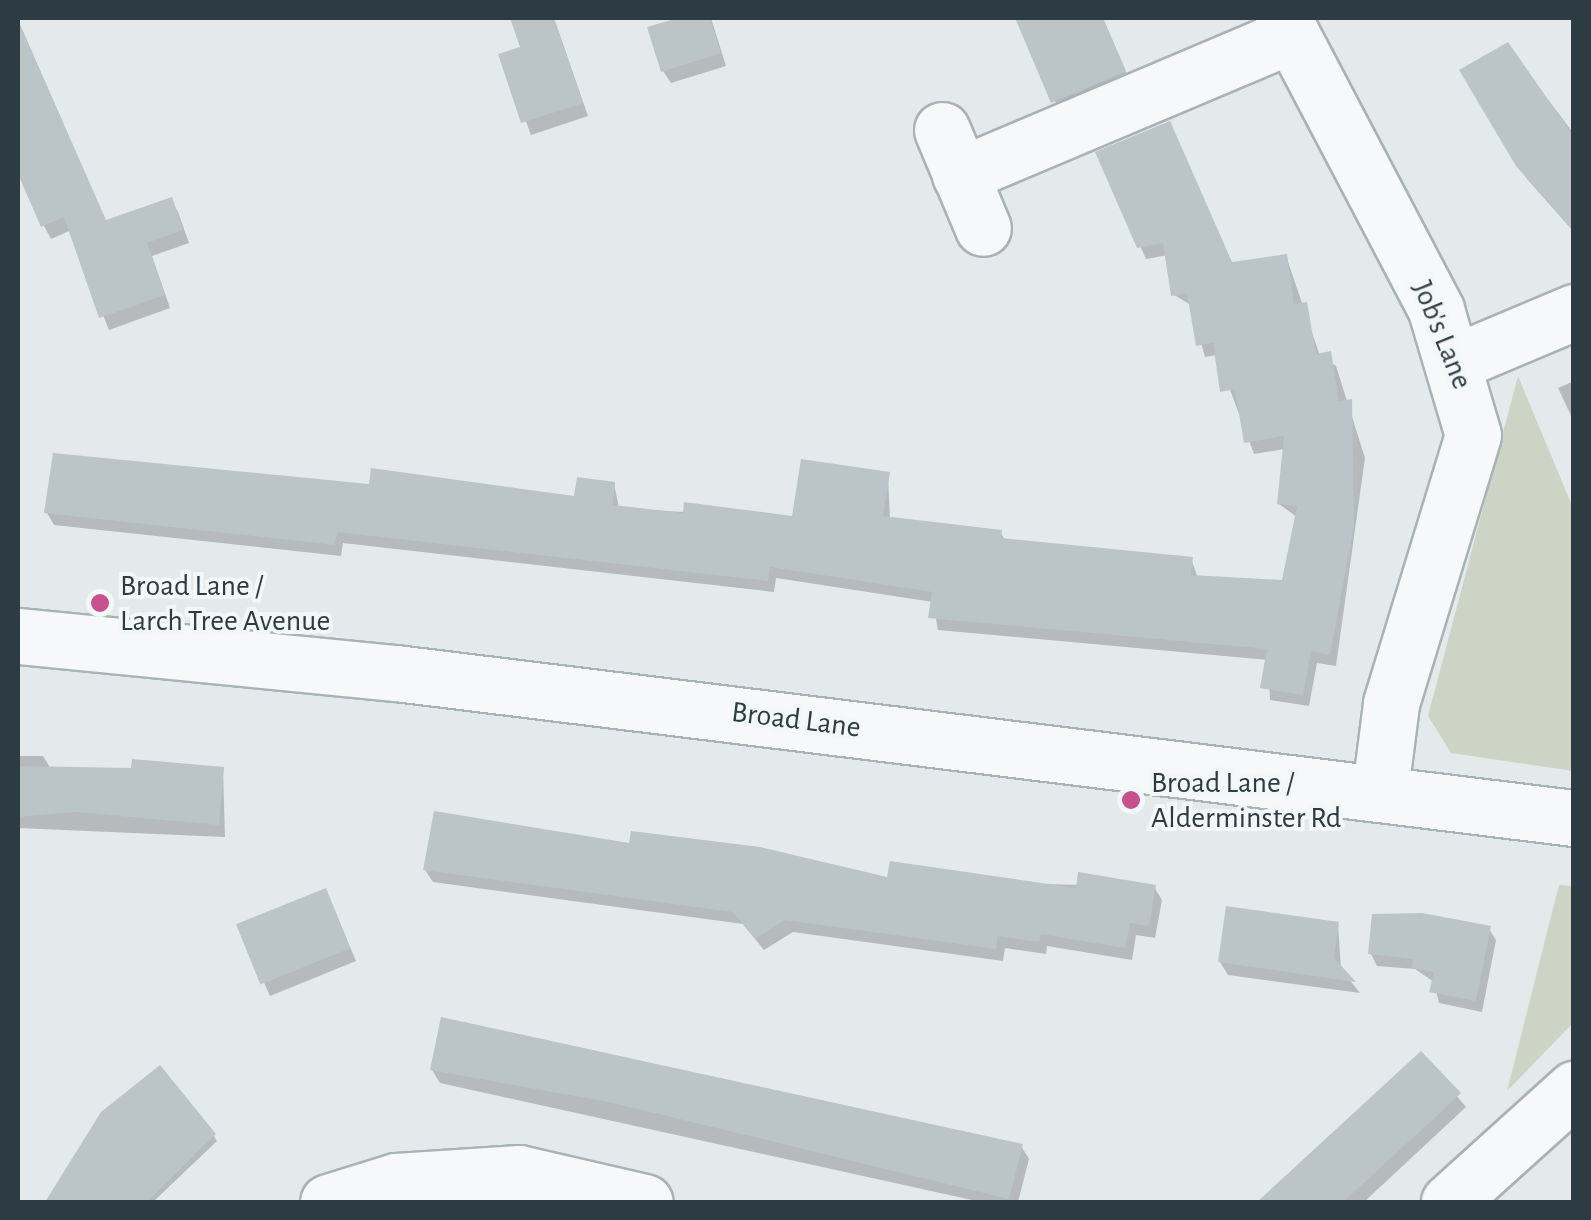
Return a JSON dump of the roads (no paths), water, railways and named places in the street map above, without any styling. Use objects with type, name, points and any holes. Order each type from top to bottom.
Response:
[{"type":"street","points":[[983,228],[951,153],[1288,26]]},
{"type":"street","name":"Job's Lane","points":[[1288,26],[1458,361],[1474,435],[1467,471],[1391,704],[1380,790]]},
{"type":"street","points":[[1458,361],[1574,312]]},
{"type":"street","name":"Broad Lane","points":[[18,636],[1380,790],[1574,818]]},
{"type":"street","points":[[1449,1202],[1574,1089]]},
{"type":"street","points":[[328,1202],[396,1181],[520,1174],[645,1202]]},
{"type":"place","name":"Broad Lane / Larch Tree Avenue","points":[[100,603]]},
{"type":"place","name":"Broad Lane / Alderminster Rd","points":[[1131,800]]}]
